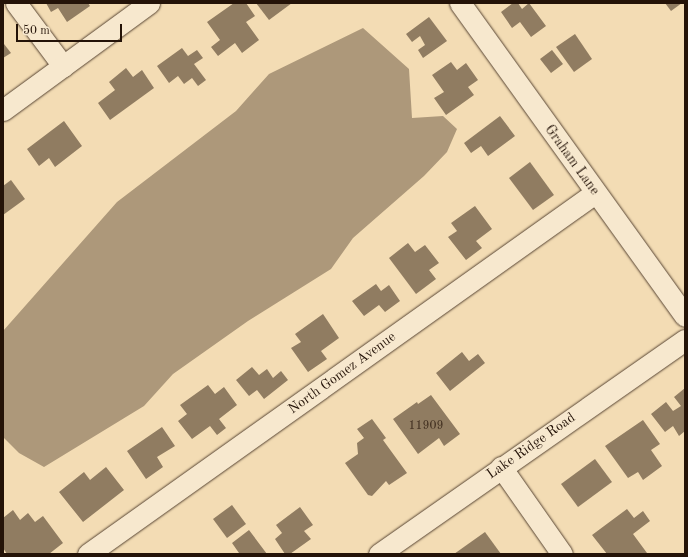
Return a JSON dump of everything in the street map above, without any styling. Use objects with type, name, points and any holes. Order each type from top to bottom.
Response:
[{"type":"street","points":[[16,3],[63,66]]},
{"type":"street","points":[[3,110],[148,3]]},
{"type":"street","name":"Graham Lane","points":[[460,3],[595,193],[685,316]]},
{"type":"street","name":"North Gomez Avenue","points":[[88,554],[595,193]]},
{"type":"street","name":"Lake Ridge Road","points":[[379,554],[501,466],[685,340]]},
{"type":"street","points":[[501,466],[562,554]]},
{"type":"shaded area","points":[[363,28],[409,69],[412,118],[443,116],[457,129],[447,152],[424,176],[353,238],[331,269],[248,321],[173,374],[144,406],[44,467],[19,453],[3,437],[3,331],[117,202],[236,111],[269,74]]},
{"type":"building","points":[[46,3],[88,3],[90,6],[67,22],[58,8],[51,12]]},
{"type":"building","points":[[234,3],[246,3],[255,16],[246,22],[259,40],[242,53],[235,43],[218,56],[211,47],[220,40],[207,22]]},
{"type":"building","points":[[256,3],[292,3],[269,20]]},
{"type":"building","points":[[513,3],[518,3],[522,9],[529,3],[546,26],[531,37],[520,22],[512,28],[501,12]]},
{"type":"building","points":[[665,3],[682,3],[671,11]]},
{"type":"building","points":[[429,17],[447,41],[423,58],[418,50],[425,45],[420,36],[412,42],[406,34]]},
{"type":"building","points":[[575,34],[592,59],[574,72],[556,47]]},
{"type":"building","points":[[4,44],[11,53],[3,58],[3,45]]},
{"type":"building","points":[[182,48],[188,56],[197,50],[203,58],[194,64],[206,80],[198,86],[192,78],[184,84],[178,76],[169,83],[157,66]]},
{"type":"building","points":[[552,50],[563,64],[551,73],[540,59]]},
{"type":"building","points":[[451,62],[457,70],[466,63],[478,80],[468,87],[474,95],[446,115],[434,98],[444,92],[432,75]]},
{"type":"building","points":[[126,68],[133,77],[142,70],[154,88],[110,120],[98,103],[115,90],[109,82]]},
{"type":"building","points":[[500,116],[515,136],[488,156],[481,146],[471,153],[464,143]]},
{"type":"building","points":[[64,121],[82,146],[55,167],[49,158],[39,166],[27,149]]},
{"type":"building","points":[[530,162],[554,195],[533,210],[509,178]]},
{"type":"building","points":[[11,180],[25,199],[3,215],[3,186]]},
{"type":"building","points":[[475,206],[492,229],[476,241],[482,248],[466,260],[448,237],[457,231],[451,223]]},
{"type":"building","points":[[408,243],[415,252],[425,245],[439,263],[429,270],[436,279],[416,294],[389,258]]},
{"type":"building","points":[[376,284],[381,291],[389,285],[400,301],[385,312],[379,305],[364,316],[352,301]]},
{"type":"building","points":[[323,314],[339,338],[321,351],[327,359],[308,372],[291,348],[301,342],[295,334]]},
{"type":"building","points":[[462,352],[469,361],[478,354],[485,363],[450,391],[436,373]]},
{"type":"building","points":[[252,367],[259,375],[267,369],[273,378],[281,371],[288,380],[264,399],[257,390],[249,396],[236,380]]},
{"type":"building","points":[[208,385],[215,394],[224,387],[237,405],[219,419],[226,428],[217,435],[210,426],[192,439],[178,421],[187,414],[180,405]]},
{"type":"building","points":[[685,388],[685,431],[679,436],[673,426],[665,432],[651,414],[666,402],[673,411],[681,406],[674,397]]},
{"type":"building","points":[[431,395],[460,434],[444,446],[439,438],[418,454],[393,419],[417,402],[418,404]]},
{"type":"building","points":[[372,419],[386,438],[383,440],[407,473],[389,485],[386,481],[372,496],[368,495],[345,463],[358,454],[357,443],[364,438],[357,429]]},
{"type":"building","points":[[643,420],[660,444],[651,450],[662,466],[643,480],[638,472],[628,478],[605,446]]},
{"type":"building","points":[[162,427],[175,446],[157,457],[163,467],[146,479],[127,451]]},
{"type":"building","points":[[595,459],[612,482],[578,507],[561,484]]},
{"type":"building","points":[[106,467],[124,490],[83,522],[59,492],[84,472],[90,480]]},
{"type":"building","points":[[232,505],[246,524],[227,538],[213,519]]},
{"type":"building","points":[[300,507],[313,525],[304,531],[311,539],[290,554],[285,554],[275,539],[282,533],[276,525]]},
{"type":"building","points":[[627,509],[634,518],[643,511],[650,521],[633,534],[647,553],[607,554],[592,535]]},
{"type":"building","points":[[13,510],[20,520],[28,513],[35,522],[43,516],[63,543],[49,554],[7,554],[3,548],[3,518]]},
{"type":"building","points":[[249,530],[267,554],[237,554],[239,553],[232,543]]},
{"type":"building","points":[[485,532],[501,554],[454,554]]}]
